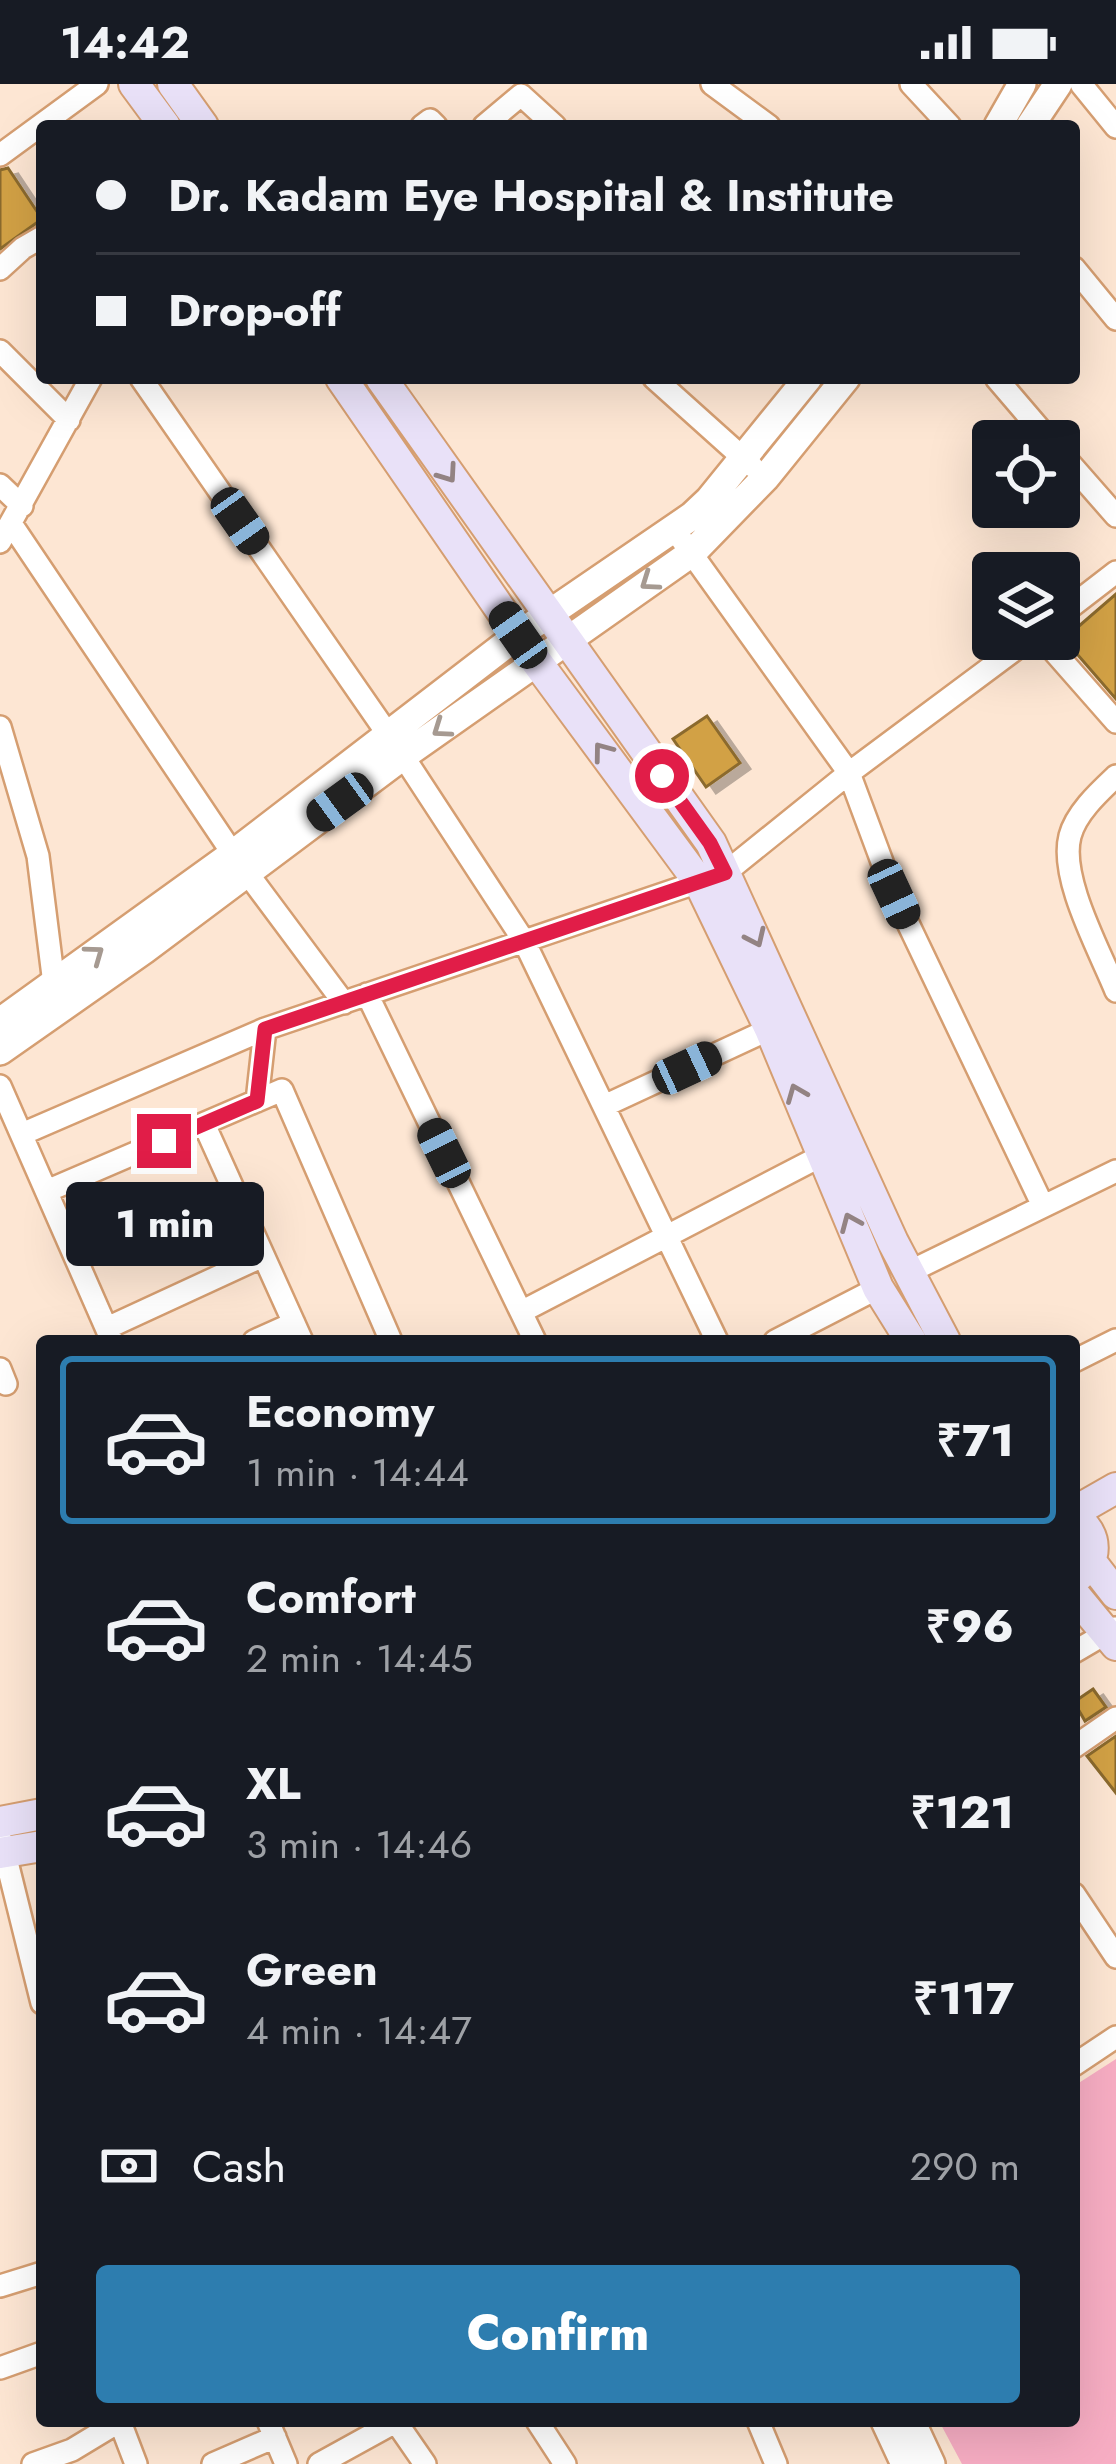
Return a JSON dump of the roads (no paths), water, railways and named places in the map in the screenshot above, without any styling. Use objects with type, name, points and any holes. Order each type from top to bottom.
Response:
[{"type":"main road","points":[[134,84],[161,120]]},
{"type":"main road","points":[[173,84],[198,120]]},
{"type":"main road","points":[[345,384],[536,661],[712,877],[942,1335]]},
{"type":"main road","points":[[385,384],[710,843],[712,877],[770,1029],[878,1288],[907,1335]]},
{"type":"main road","points":[[1116,1489],[1087,1539],[1116,1594]]},
{"type":"main road","points":[[1080,1600],[1113,1635]]},
{"type":"main road","points":[[1,1839],[36,1818]]},
{"type":"main road","points":[[1,1839],[36,1845]]},
{"type":"street","points":[[48,120],[98,84]]},
{"type":"street","points":[[712,84],[761,120]]},
{"type":"street","points":[[910,84],[944,120]]},
{"type":"street","points":[[1001,120],[1022,84]]},
{"type":"street","points":[[1034,120],[1058,84]]},
{"type":"street","points":[[1081,84],[1116,127]]},
{"type":"street","points":[[491,120],[521,95],[548,120]]},
{"type":"street","points":[[0,155],[36,129]]},
{"type":"street","points":[[0,269],[36,240]]},
{"type":"street","points":[[1080,275],[1116,319]]},
{"type":"street","points":[[0,351],[69,420]]},
{"type":"street","points":[[12,524],[89,384]]},
{"type":"street","points":[[145,384],[396,746],[524,941],[714,1335]]},
{"type":"street","points":[[663,384],[766,477]]},
{"type":"street","points":[[0,1022],[240,862],[396,746],[536,661],[557,628],[709,500],[803,384]]},
{"type":"street","points":[[396,746],[518,635],[557,628],[693,552],[766,477],[841,384]]},
{"type":"street","points":[[1001,384],[1032,420]]},
{"type":"street","points":[[1080,475],[1116,516]]},
{"type":"street","points":[[0,485],[12,524],[240,862],[344,1003]]},
{"type":"street","points":[[674,529],[849,772],[894,894],[1042,1206]]},
{"type":"street","points":[[1080,600],[1116,572]]},
{"type":"street","points":[[22,1134],[265,1029],[712,877],[1000,660]]},
{"type":"street","points":[[1061,660],[1116,722]]},
{"type":"street","points":[[0,728],[38,856],[54,984]]},
{"type":"street","points":[[1116,776],[1092,799],[1070,836],[1070,875],[1116,991]]},
{"type":"street","points":[[0,1051],[128,962],[240,862]]},
{"type":"street","points":[[368,994],[533,1335]]},
{"type":"street","points":[[257,1101],[265,1029]]},
{"type":"street","points":[[604,1106],[770,1029]]},
{"type":"street","points":[[0,1086],[110,1335],[263,1256]]},
{"type":"street","points":[[47,1191],[282,1090],[388,1335]]},
{"type":"street","points":[[204,1124],[298,1332]]},
{"type":"street","points":[[521,1312],[821,1156]]},
{"type":"street","points":[[909,1272],[1116,1171]]},
{"type":"street","points":[[75,1255],[233,1190]]},
{"type":"street","points":[[787,1335],[878,1288]]},
{"type":"street","points":[[1080,1358],[1116,1340]]},
{"type":"street","points":[[1080,1649],[1113,1635]]},
{"type":"street","points":[[1080,1743],[1116,1718]]},
{"type":"street","points":[[1,1839],[36,1978]]},
{"type":"street","points":[[1080,1903],[1116,1957]]},
{"type":"street","points":[[1080,2062],[1116,2037]]},
{"type":"street","points":[[0,2286],[36,2274]]},
{"type":"street","points":[[0,2368],[36,2355]]},
{"type":"street","points":[[33,2464],[72,2450],[111,2427]]},
{"type":"street","points":[[122,2427],[136,2464]]},
{"type":"street","points":[[319,2464],[386,2427]]},
{"type":"street","points":[[401,2427],[425,2464]]},
{"type":"street","points":[[541,2427],[565,2464]]},
{"type":"street","points":[[761,2427],[776,2464]]},
{"type":"street","points":[[888,2427],[905,2464]]},
{"type":"street","points":[[914,2427],[931,2464]]},
{"type":"street","points":[[212,2464],[272,2429],[286,2464]]}]
